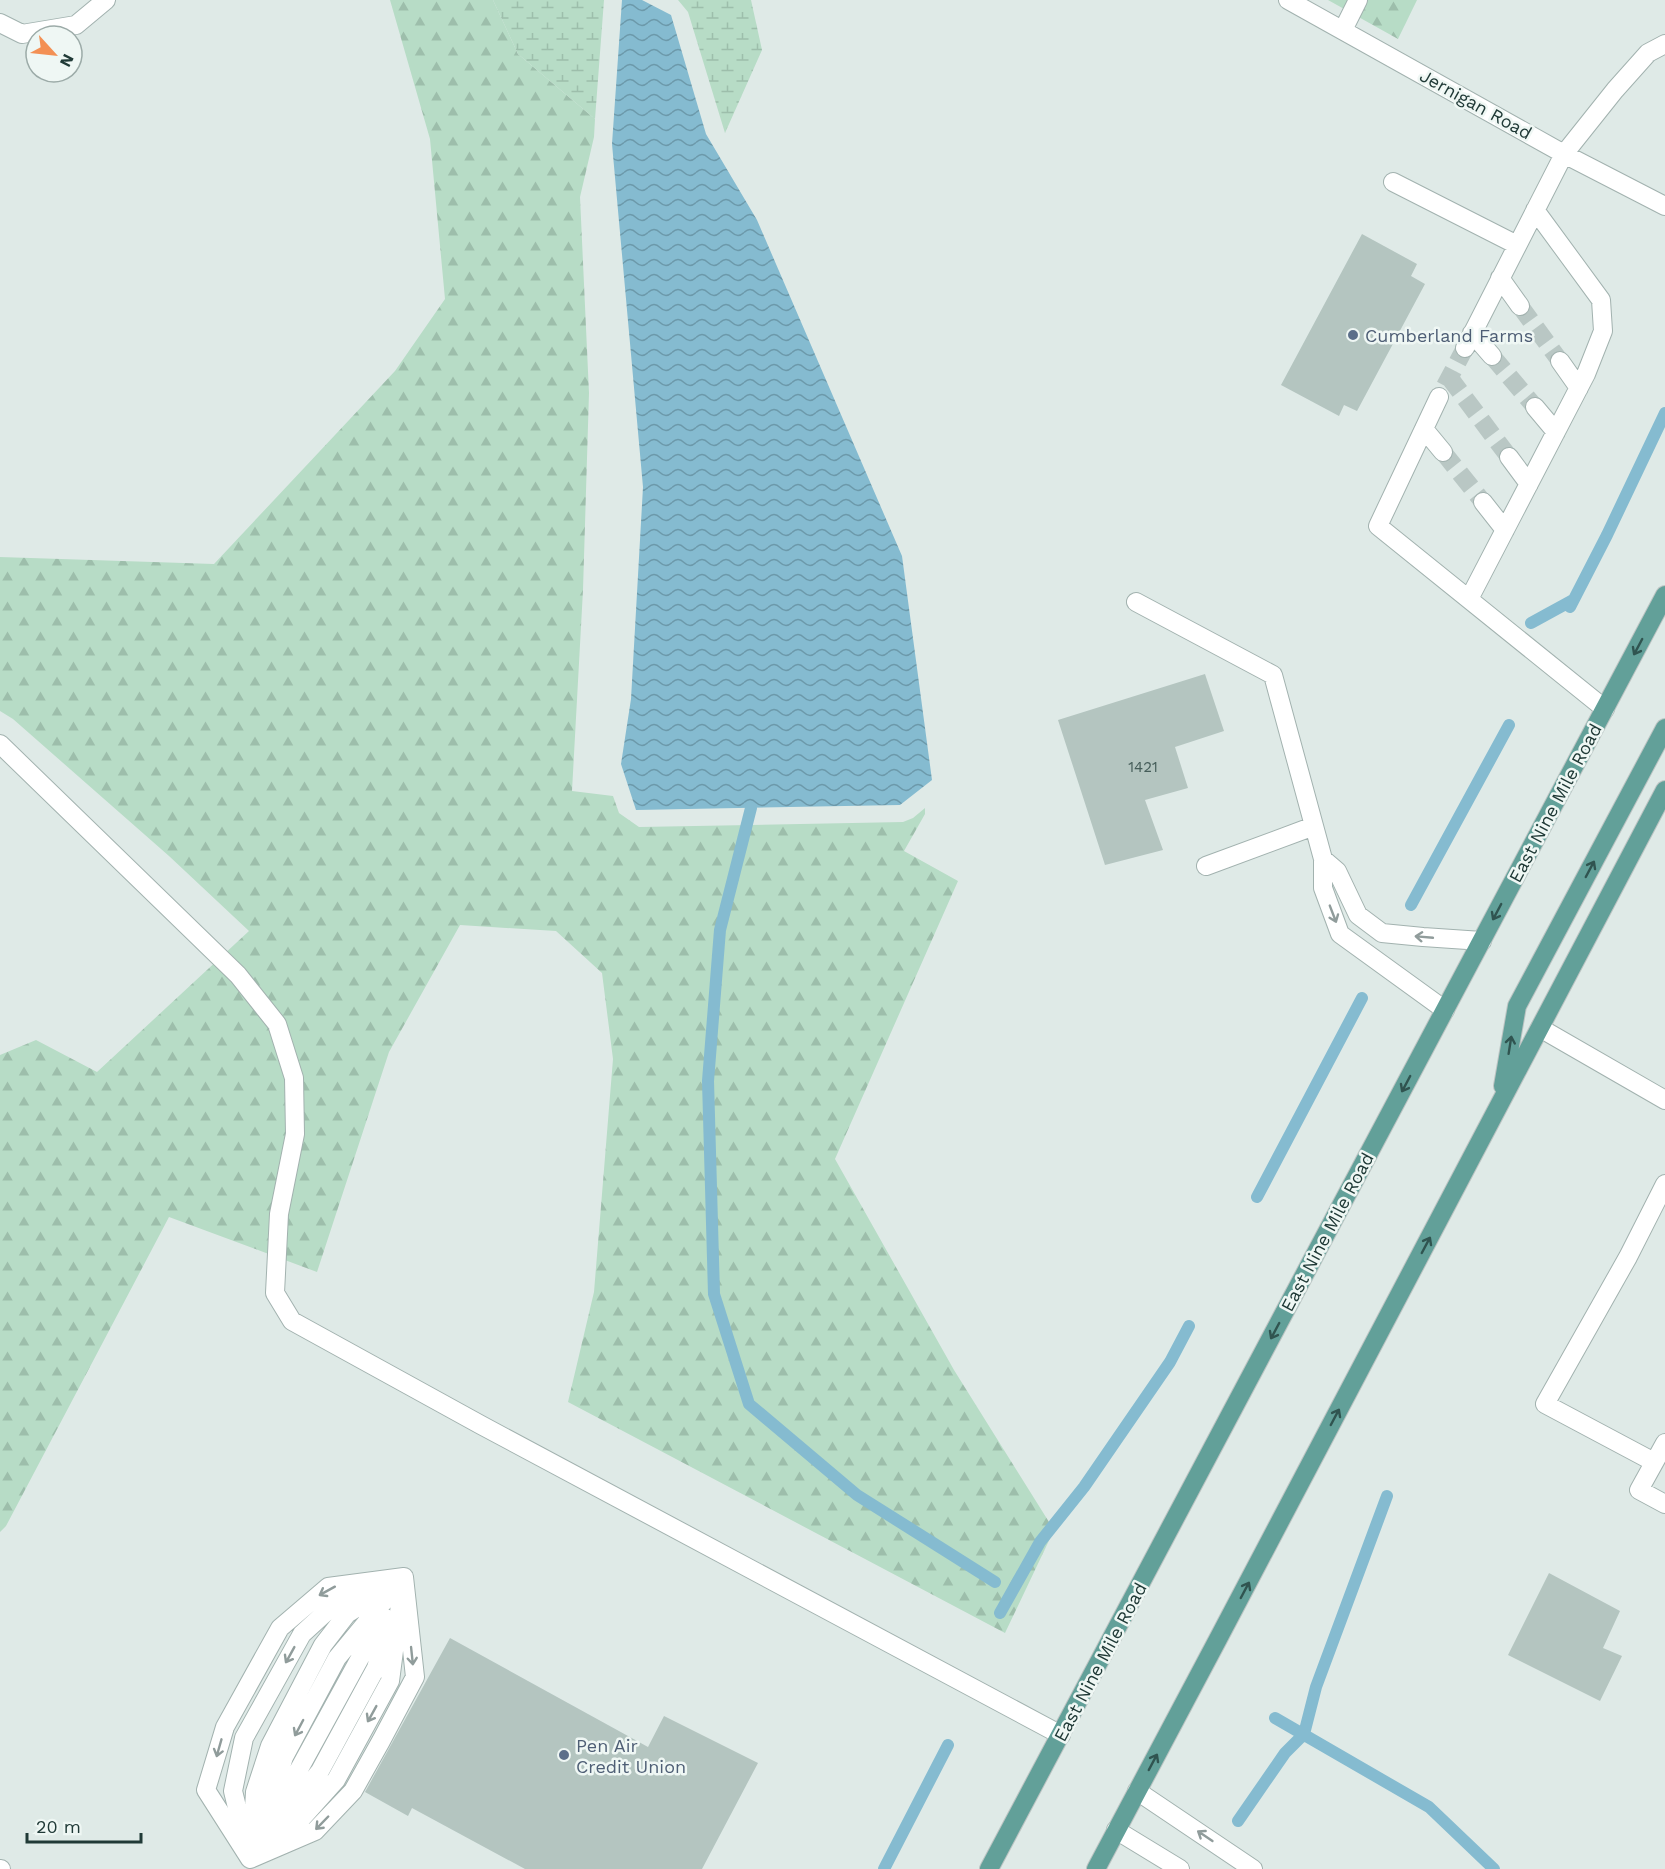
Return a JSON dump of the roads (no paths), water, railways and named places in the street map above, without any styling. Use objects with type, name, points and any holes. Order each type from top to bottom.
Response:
[{"type":"main road","name":"East Nine Mile Road","points":[[989,1869],[1665,595]]},
{"type":"main road","points":[[1500,1103],[1516,1006],[1665,728]]},
{"type":"main road","points":[[1095,1869],[1665,790]]},
{"type":"street","points":[[0,23],[22,34],[76,25],[106,0]]},
{"type":"street","name":"Jernigan Road","points":[[1288,0],[1564,154],[1665,206]]},
{"type":"street","points":[[1342,30],[1358,0]]},
{"type":"street","points":[[1492,356],[1469,341],[1564,154],[1648,53],[1665,44]]},
{"type":"street","points":[[1393,182],[1517,245]]},
{"type":"street","points":[[1469,599],[1579,388],[1603,331],[1601,300],[1535,210]]},
{"type":"street","points":[[1500,278],[1520,306]]},
{"type":"street","points":[[1560,361],[1579,388]]},
{"type":"street","points":[[1439,397],[1378,526],[1605,709]]},
{"type":"street","points":[[1535,408],[1556,432]]},
{"type":"street","points":[[1424,429],[1443,452]]},
{"type":"street","points":[[1509,457],[1529,484]]},
{"type":"street","points":[[1483,501],[1505,530]]},
{"type":"street","points":[[1136,602],[1273,675],[1323,859],[1323,888],[1340,934],[1445,1010]]},
{"type":"street","points":[[0,744],[238,975],[277,1024],[294,1078],[295,1134],[279,1214],[275,1293],[292,1321],[481,1425],[1061,1735]]},
{"type":"street","points":[[1206,866],[1314,826]]},
{"type":"street","points":[[1323,859],[1337,872],[1358,915],[1382,933],[1482,940]]},
{"type":"street","points":[[1540,1028],[1665,1100]]},
{"type":"street","points":[[1654,1462],[1545,1404],[1628,1257],[1665,1184]]},
{"type":"street","points":[[1665,1443],[1639,1490],[1665,1503]]},
{"type":"street","points":[[250,1859],[315,1831],[353,1791],[381,1741],[415,1677],[404,1577]]},
{"type":"street","points":[[250,1859],[320,1770],[337,1740],[376,1668],[404,1577]]},
{"type":"street","points":[[250,1859],[284,1757],[337,1658],[404,1577]]},
{"type":"street","points":[[250,1859],[233,1791],[243,1738],[302,1634],[337,1602],[404,1577]]},
{"type":"street","points":[[250,1859],[206,1790],[225,1727],[280,1628],[328,1587],[404,1577]]},
{"type":"street","points":[[1137,1791],[1253,1869]]},
{"type":"street","points":[[1116,1830],[1180,1869]]},
{"type":"water","points":[[622,0],[642,0],[671,15],[706,134],[757,220],[902,556],[932,780],[900,805],[636,810],[621,764],[631,699],[643,487],[612,144]]},
{"type":"waterway","points":[[1570,607],[1665,413]]},
{"type":"waterway","points":[[1531,623],[1573,600]]},
{"type":"waterway","points":[[1411,905],[1509,725]]},
{"type":"waterway","points":[[751,808],[720,930],[708,1081],[714,1294],[749,1404],[857,1495],[995,1582]]},
{"type":"waterway","points":[[1257,1197],[1362,998]]},
{"type":"waterway","points":[[1000,1613],[1040,1542],[1084,1487],[1170,1362],[1189,1326]]},
{"type":"waterway","points":[[1238,1821],[1285,1753],[1304,1734],[1316,1687],[1387,1496]]},
{"type":"waterway","points":[[1275,1718],[1429,1807],[1494,1869]]},
{"type":"waterway","points":[[884,1869],[948,1745]]},
{"type":"tunnel","points":[[1520,306],[1560,361]]},
{"type":"tunnel","points":[[1445,386],[1465,348]]},
{"type":"tunnel","points":[[1492,356],[1535,407]]},
{"type":"tunnel","points":[[1449,377],[1509,457]]},
{"type":"tunnel","points":[[1443,452],[1483,502]]},
{"type":"place","name":"Cumberland Farms","points":[[1353,335]]},
{"type":"place","name":"Pen Air Credit Union","points":[[564,1755]]}]
